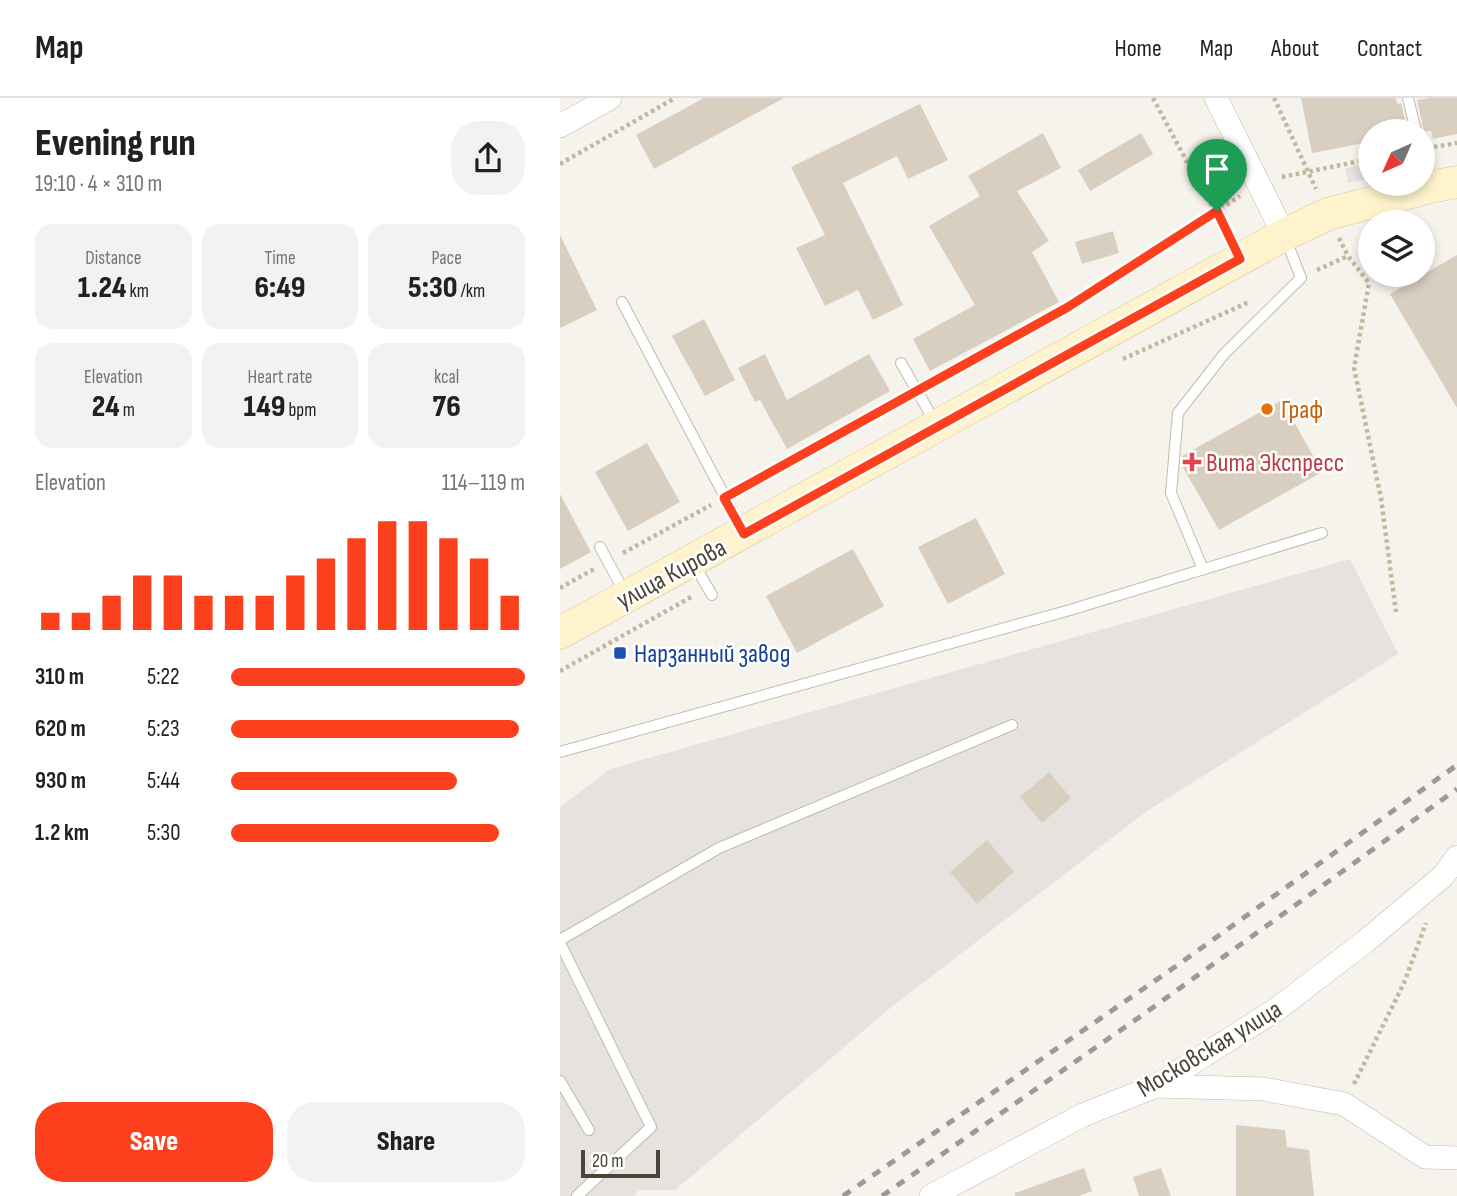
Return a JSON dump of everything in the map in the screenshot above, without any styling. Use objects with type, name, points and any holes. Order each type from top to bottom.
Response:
[{"type":"street","points":[[560,126],[610,98]]},
{"type":"street","points":[[1216,98],[1284,234]]},
{"type":"street","name":"улица Кирова","points":[[560,634],[1284,234],[1328,215],[1437,176]]},
{"type":"street","name":"Московская улица","points":[[931,1196],[1083,1115],[1156,1086],[1277,1009],[1366,941],[1443,876],[1457,857]]},
{"type":"street","points":[[1156,1086],[1263,1089],[1344,1104],[1425,1157],[1457,1158]]},
{"type":"lane","points":[[1408,98],[1413,119]]},
{"type":"lane","points":[[1203,569],[1171,493],[1178,413],[1224,354],[1301,278],[1284,234]]},
{"type":"lane","points":[[622,302],[744,534]]},
{"type":"lane","points":[[901,363],[937,426]]},
{"type":"lane","points":[[560,752],[1070,610],[1322,533]]},
{"type":"lane","points":[[600,547],[628,597]]},
{"type":"lane","points":[[693,562],[712,595]]},
{"type":"lane","points":[[576,1196],[651,1127],[560,942],[719,848],[1012,725]]},
{"type":"lane","points":[[560,1081],[589,1130]]},
{"type":"path","points":[[560,164],[675,98]]},
{"type":"path","points":[[1120,361],[1259,297],[1217,211],[1205,196],[1153,98]]},
{"type":"path","points":[[1274,98],[1308,170],[1358,161]]},
{"type":"path","points":[[1435,147],[1457,143]]},
{"type":"path","points":[[560,588],[1068,307],[1217,211]]},
{"type":"path","points":[[1301,278],[1348,256],[1369,283],[1354,368],[1381,498],[1396,612]]},
{"type":"path","points":[[1344,1104],[1404,983],[1443,876]]},
{"type":"shaded area","points":[[1358,165],[1358,181],[1348,183],[1345,168]]},
{"type":"shaded area","points":[[1350,559],[1398,654],[1147,811],[894,1005],[675,1190],[639,1190],[633,1196],[560,1196],[560,807],[610,769]]},
{"type":"building","points":[[704,98],[784,98],[654,169],[636,135]]},
{"type":"building","points":[[1301,98],[1396,98],[1397,104],[1401,103],[1405,119],[1358,119],[1358,144],[1312,153]]},
{"type":"building","points":[[1457,98],[1457,134],[1435,139],[1435,119],[1421,119],[1417,100]]},
{"type":"building","points":[[920,104],[948,160],[908,179],[897,156],[843,183],[903,305],[873,320],[858,290],[825,306],[796,248],[825,235],[791,167]]},
{"type":"building","points":[[1043,133],[1061,168],[1017,191],[1049,241],[1032,252],[1059,302],[930,371],[913,339],[975,305],[929,226],[980,196],[968,176]]},
{"type":"building","points":[[1141,133],[1153,154],[1090,191],[1078,170]]},
{"type":"building","points":[[1113,231],[1119,253],[1082,264],[1075,242]]},
{"type":"building","points":[[560,235],[597,310],[560,328]]},
{"type":"building","points":[[1457,255],[1457,408],[1390,294],[1402,287],[1435,287],[1435,268]]},
{"type":"building","points":[[704,319],[735,380],[705,396],[672,336]]},
{"type":"building","points":[[765,354],[787,400],[869,354],[890,391],[787,449],[760,400],[755,402],[738,368]]},
{"type":"building","points":[[1282,400],[1322,472],[1219,530],[1181,464],[1182,456]]},
{"type":"building","points":[[647,443],[680,502],[628,531],[595,472]]},
{"type":"building","points":[[560,494],[591,552],[560,569]]},
{"type":"building","points":[[976,518],[1005,574],[948,604],[918,547]]},
{"type":"building","points":[[853,549],[884,606],[797,653],[766,596]]},
{"type":"building","points":[[1049,772],[1071,798],[1042,823],[1020,797]]},
{"type":"building","points":[[987,840],[1014,872],[977,904],[950,872]]},
{"type":"building","points":[[1236,1125],[1285,1130],[1287,1147],[1309,1150],[1314,1196],[1236,1196]]},
{"type":"building","points":[[1084,1168],[1092,1191],[1079,1196],[1015,1196],[1015,1193]]},
{"type":"building","points":[[1161,1168],[1171,1196],[1139,1196],[1133,1177]]},
{"type":"railway","points":[[843,1196],[1172,969],[1457,765]]},
{"type":"railway","points":[[882,1196],[1141,1016],[1457,789]]},
{"type":"place","name":"Граф","points":[[1267,409]]},
{"type":"place","name":"Вита Экспресс","points":[[1192,462]]},
{"type":"place","name":"Нарзанный завод","points":[[620,653]]},
{"type":"route","points":[[1217,211],[1240,259],[744,534],[724,498],[1068,307],[1217,211]]}]
